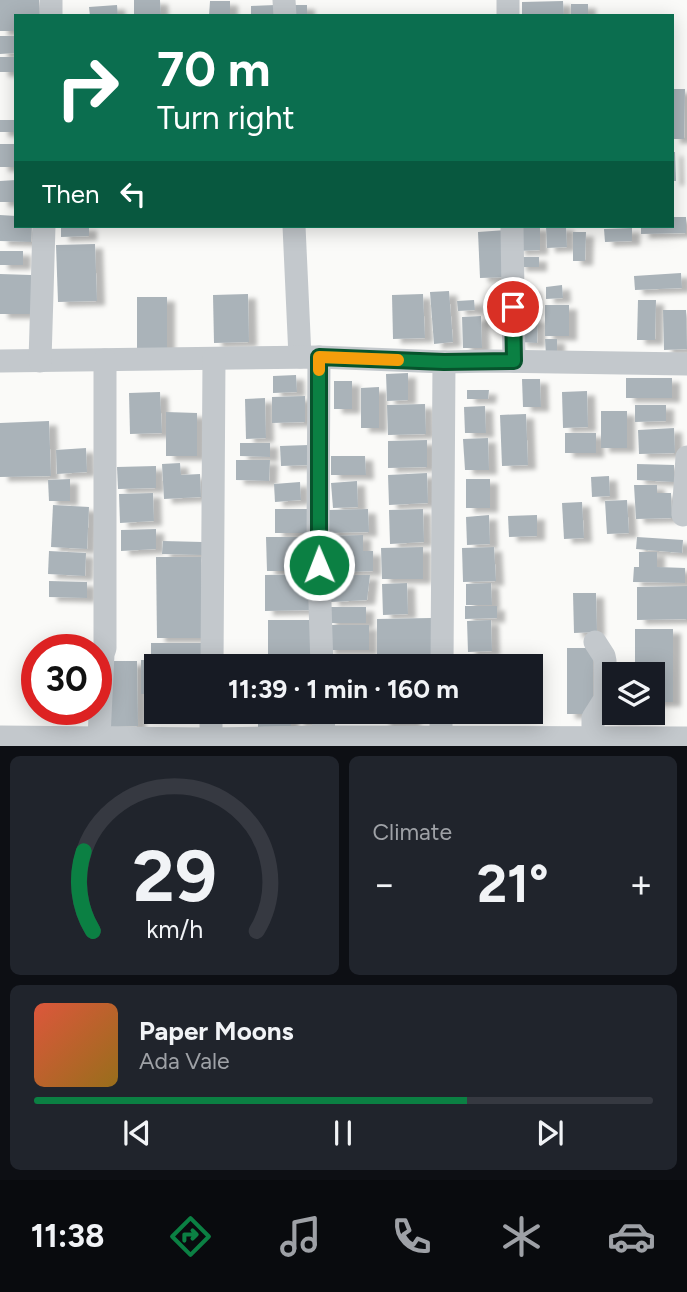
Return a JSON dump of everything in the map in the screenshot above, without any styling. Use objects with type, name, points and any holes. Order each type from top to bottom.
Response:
[{"type":"street","points":[[40,361],[44,228]]},
{"type":"street","points":[[294,228],[310,357],[322,654]]},
{"type":"street","points":[[512,228],[514,361]]},
{"type":"street","points":[[0,361],[310,357],[444,362],[687,364]]},
{"type":"street","points":[[212,654],[214,359]]},
{"type":"street","points":[[99,737],[105,648],[105,360]]},
{"type":"street","points":[[442,654],[444,362]]},
{"type":"street","points":[[683,515],[687,457]]},
{"type":"street","points":[[593,738],[593,718],[603,705],[606,694],[606,661],[595,642]]},
{"type":"street","points":[[203,741],[208,724]]},
{"type":"street","points":[[323,724],[324,737]]},
{"type":"street","points":[[441,724],[441,742]]},
{"type":"street","points":[[0,737],[203,741],[324,737],[356,742],[687,738]]},
{"type":"building","points":[[0,0],[39,0],[40,14],[14,14],[14,31],[0,31]]},
{"type":"building","points":[[134,0],[160,0],[161,14],[134,14]]},
{"type":"building","points":[[210,1],[230,1],[230,14],[209,14]]},
{"type":"building","points":[[563,1],[564,14],[522,14],[522,2]]},
{"type":"building","points":[[571,4],[588,4],[588,14],[571,14]]},
{"type":"building","points":[[117,5],[118,14],[90,14],[89,7]]},
{"type":"building","points":[[275,5],[275,14],[251,14],[251,6]]},
{"type":"building","points":[[288,5],[307,5],[307,14],[288,14]]},
{"type":"building","points":[[0,36],[14,36],[14,53],[0,54]]},
{"type":"building","points":[[0,57],[14,57],[14,72],[0,72]]},
{"type":"building","points":[[674,89],[685,89],[684,139],[674,139]]},
{"type":"building","points":[[0,120],[14,120],[14,132],[0,132]]},
{"type":"building","points":[[0,144],[14,144],[14,167],[0,167]]},
{"type":"building","points":[[674,152],[675,152],[674,181]]},
{"type":"building","points":[[14,180],[14,202],[0,202],[0,181]]},
{"type":"building","points":[[0,215],[14,216],[14,228],[32,228],[31,242],[0,241]]},
{"type":"building","points":[[674,217],[686,217],[686,233],[641,234],[641,228],[674,228]]},
{"type":"building","points":[[61,228],[89,228],[89,236],[61,237]]},
{"type":"building","points":[[516,228],[540,228],[540,250],[517,251]]},
{"type":"building","points":[[546,228],[566,228],[567,247],[547,248]]},
{"type":"building","points":[[632,228],[632,241],[605,242],[604,229]]},
{"type":"building","points":[[506,230],[509,277],[480,278],[478,232]]},
{"type":"building","points":[[573,232],[586,232],[585,261],[573,261]]},
{"type":"building","points":[[95,244],[97,301],[58,302],[56,245]]},
{"type":"building","points":[[0,251],[23,251],[23,265],[0,265]]},
{"type":"building","points":[[518,257],[539,257],[539,267],[518,267]]},
{"type":"building","points":[[681,273],[682,288],[635,290],[634,276]]},
{"type":"building","points":[[0,274],[31,275],[31,314],[0,314]]},
{"type":"building","points":[[562,285],[563,298],[546,299],[546,287]]},
{"type":"building","points":[[533,288],[534,310],[521,311],[520,289]]},
{"type":"building","points":[[449,291],[453,342],[434,344],[430,292]]},
{"type":"building","points":[[248,294],[249,342],[214,343],[213,295]]},
{"type":"building","points":[[423,294],[425,338],[393,339],[392,295]]},
{"type":"building","points":[[137,297],[167,297],[167,352],[137,353]]},
{"type":"building","points":[[474,300],[475,310],[458,311],[457,301]]},
{"type":"building","points":[[638,300],[656,300],[655,340],[637,340]]},
{"type":"building","points":[[545,305],[569,305],[569,336],[545,336]]},
{"type":"building","points":[[663,310],[686,310],[687,349],[664,350]]},
{"type":"building","points":[[481,316],[482,348],[463,348],[462,317]]},
{"type":"building","points":[[519,317],[538,318],[537,343],[519,342]]},
{"type":"building","points":[[545,339],[557,339],[557,355],[546,355]]},
{"type":"building","points":[[408,373],[408,400],[387,401],[386,374]]},
{"type":"building","points":[[296,375],[297,392],[273,393],[273,376]]},
{"type":"building","points":[[626,378],[672,378],[672,398],[626,398]]},
{"type":"building","points":[[522,379],[540,379],[541,407],[523,407]]},
{"type":"building","points":[[334,381],[352,381],[352,409],[334,409]]},
{"type":"building","points":[[379,387],[379,428],[361,428],[361,388]]},
{"type":"building","points":[[467,390],[489,390],[488,399],[467,399]]},
{"type":"building","points":[[587,391],[588,427],[563,428],[562,392]]},
{"type":"building","points":[[160,392],[162,433],[130,434],[129,393]]},
{"type":"building","points":[[305,396],[305,422],[272,423],[272,397]]},
{"type":"building","points":[[265,398],[266,438],[246,439],[245,399]]},
{"type":"building","points":[[425,404],[426,434],[388,435],[387,405]]},
{"type":"building","points":[[635,405],[666,405],[666,421],[635,422]]},
{"type":"building","points":[[485,406],[486,433],[465,433],[464,407]]},
{"type":"building","points":[[601,411],[627,411],[627,448],[601,448]]},
{"type":"building","points":[[166,412],[197,413],[197,456],[166,456]]},
{"type":"building","points":[[526,414],[528,465],[502,466],[500,415]]},
{"type":"building","points":[[49,421],[51,476],[0,477],[0,423]]},
{"type":"building","points":[[674,428],[675,453],[639,454],[638,430]]},
{"type":"building","points":[[565,433],[596,433],[596,453],[565,453]]},
{"type":"building","points":[[488,438],[489,470],[465,470],[463,439]]},
{"type":"building","points":[[427,440],[427,467],[388,468],[388,441]]},
{"type":"building","points":[[240,443],[270,443],[270,457],[240,456]]},
{"type":"building","points":[[309,445],[309,465],[281,466],[280,446]]},
{"type":"building","points":[[86,448],[87,472],[57,474],[56,450]]},
{"type":"building","points":[[331,456],[365,456],[366,475],[331,475]]},
{"type":"building","points":[[236,460],[270,460],[269,481],[236,480]]},
{"type":"building","points":[[180,463],[181,475],[200,474],[201,497],[164,499],[162,464]]},
{"type":"building","points":[[637,464],[674,465],[674,482],[637,480]]},
{"type":"building","points":[[156,466],[156,488],[118,489],[117,467]]},
{"type":"building","points":[[427,473],[428,503],[389,505],[388,475]]},
{"type":"building","points":[[609,476],[610,496],[592,497],[591,477]]},
{"type":"building","points":[[70,479],[70,501],[49,501],[48,480]]},
{"type":"building","points":[[466,479],[490,479],[490,508],[466,508]]},
{"type":"building","points":[[357,481],[358,507],[333,508],[331,483]]},
{"type":"building","points":[[300,482],[301,500],[275,502],[274,484]]},
{"type":"building","points":[[634,485],[657,485],[657,493],[671,493],[672,518],[636,519]]},
{"type":"building","points":[[153,493],[154,521],[120,523],[119,494]]},
{"type":"building","points":[[627,500],[629,533],[607,534],[605,501]]},
{"type":"building","points":[[582,502],[584,538],[564,539],[562,503]]},
{"type":"building","points":[[53,505],[89,507],[87,549],[51,547]]},
{"type":"building","points":[[275,509],[308,509],[308,533],[275,533]]},
{"type":"building","points":[[368,509],[369,532],[329,533],[329,510]]},
{"type":"building","points":[[423,509],[424,542],[390,544],[389,510]]},
{"type":"building","points":[[489,515],[490,544],[467,545],[466,517]]},
{"type":"building","points":[[537,515],[537,536],[509,537],[508,516]]},
{"type":"building","points":[[156,529],[156,549],[121,551],[121,530]]},
{"type":"building","points":[[363,535],[363,551],[373,551],[373,571],[326,573],[324,536]]},
{"type":"building","points":[[266,537],[314,537],[315,571],[267,571]]},
{"type":"building","points":[[637,537],[683,540],[682,553],[636,549]]},
{"type":"building","points":[[163,541],[202,542],[202,555],[162,554]]},
{"type":"building","points":[[423,547],[423,579],[382,579],[381,548]]},
{"type":"building","points":[[494,547],[496,581],[463,582],[462,548]]},
{"type":"building","points":[[49,551],[86,553],[85,576],[48,574]]},
{"type":"building","points":[[639,552],[657,552],[657,567],[685,568],[685,583],[633,582],[634,567],[639,567]]},
{"type":"building","points":[[156,557],[201,557],[202,638],[157,638]]},
{"type":"building","points":[[315,574],[315,610],[265,611],[265,575]]},
{"type":"building","points":[[329,575],[370,575],[367,600],[331,602]]},
{"type":"building","points":[[49,581],[87,582],[87,598],[49,597]]},
{"type":"building","points":[[407,583],[408,614],[383,615],[382,584]]},
{"type":"building","points":[[491,583],[492,605],[466,605],[466,584]]},
{"type":"building","points":[[687,586],[687,619],[637,620],[637,587]]},
{"type":"building","points":[[573,593],[596,593],[597,632],[574,633]]},
{"type":"building","points":[[465,606],[497,606],[497,618],[465,619]]},
{"type":"building","points":[[327,607],[366,607],[366,623],[328,623]]},
{"type":"building","points":[[431,618],[431,654],[377,654],[377,619]]},
{"type":"building","points":[[268,620],[317,620],[317,654],[268,654]]},
{"type":"building","points":[[491,620],[492,651],[468,652],[467,621]]},
{"type":"building","points":[[326,625],[369,625],[369,650],[327,650]]},
{"type":"building","points":[[635,629],[673,629],[673,702],[665,702],[665,662],[635,662]]},
{"type":"building","points":[[151,643],[203,643],[203,654],[151,654]]},
{"type":"building","points":[[567,648],[593,648],[593,714],[567,714]]},
{"type":"building","points":[[141,660],[144,660],[144,694],[141,694]]},
{"type":"building","points":[[112,661],[137,661],[138,726],[105,727],[112,725]]},
{"type":"building","points":[[258,724],[291,724],[291,726],[258,727]]},
{"type":"slow traffic","points":[[319,370],[319,357],[398,360]]},
{"type":"route","points":[[319,565],[319,357],[444,362],[514,361],[513,307]]}]
